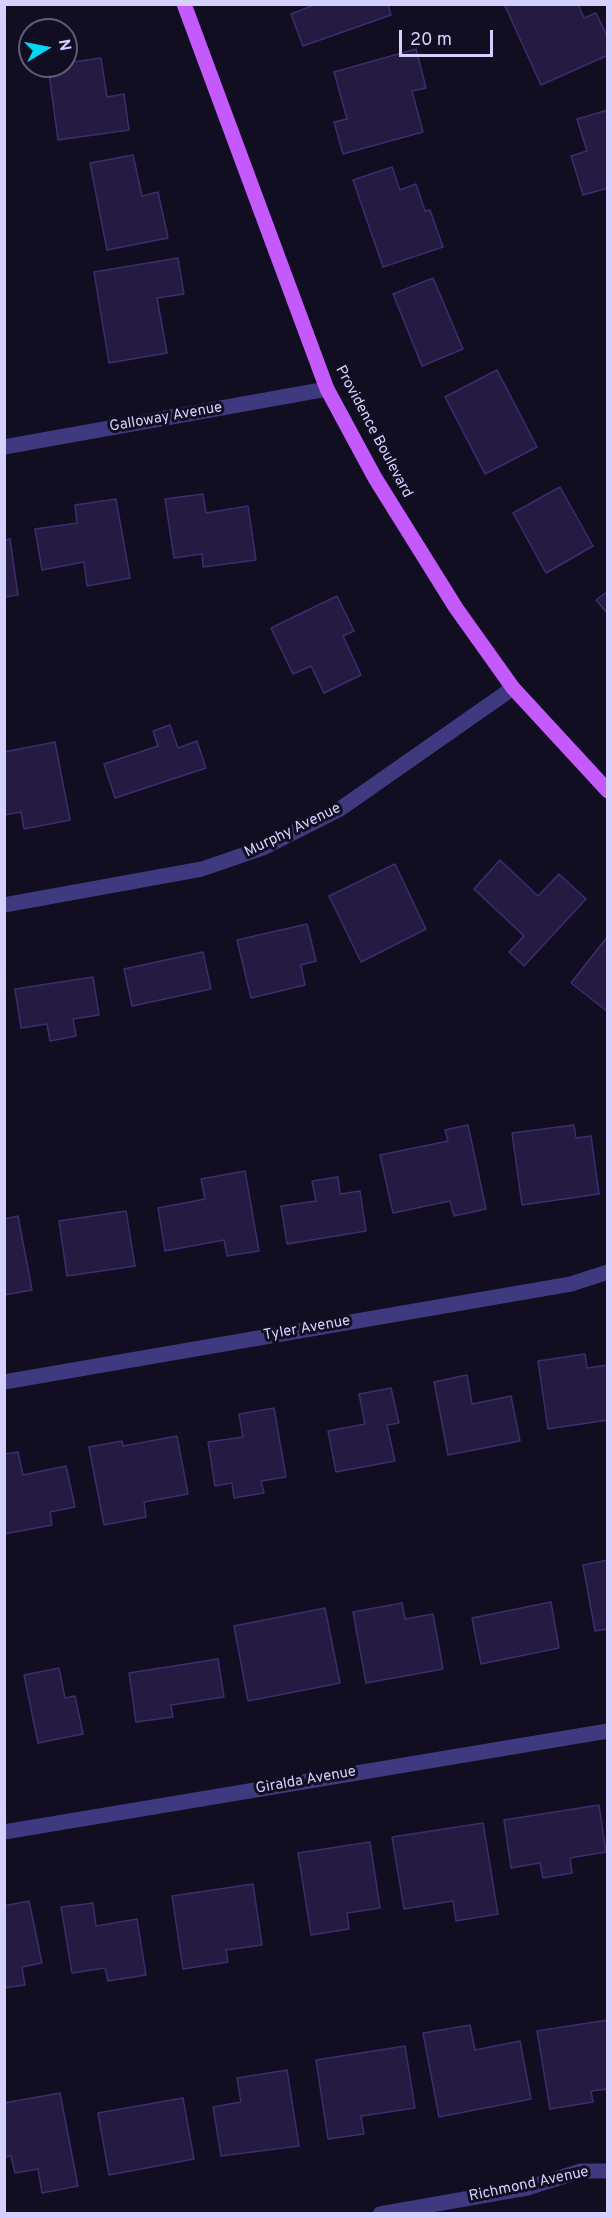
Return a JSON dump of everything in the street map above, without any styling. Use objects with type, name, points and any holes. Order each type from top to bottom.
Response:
[{"type":"main road","name":"Providence Boulevard","points":[[184,4],[327,389],[375,478],[431,568],[513,688],[608,791]]},
{"type":"street","name":"Galloway Avenue","points":[[4,447],[327,389]]},
{"type":"street","name":"Murphy Avenue","points":[[4,905],[202,869],[263,848],[340,809],[513,688]]},
{"type":"street","name":"Tyler Avenue","points":[[4,1382],[571,1284],[608,1272]]},
{"type":"street","name":"Giralda Avenue","points":[[4,1832],[608,1731]]},
{"type":"street","name":"Richmond Avenue","points":[[380,2214],[527,2188],[581,2171],[608,2171]]},
{"type":"building","points":[[317,4],[388,4],[391,15],[303,46],[291,14]]},
{"type":"building","points":[[508,4],[578,4],[584,18],[596,13],[608,38],[608,55],[541,85],[505,6]]},
{"type":"building","points":[[416,49],[426,88],[412,91],[423,132],[343,154],[334,122],[347,119],[334,72]]},
{"type":"building","points":[[101,58],[107,97],[124,94],[129,130],[58,140],[50,78],[78,78],[78,61]]},
{"type":"building","points":[[608,110],[608,188],[583,195],[571,156],[587,151],[577,119]]},
{"type":"building","points":[[133,155],[142,196],[158,192],[168,238],[107,250],[90,163]]},
{"type":"building","points":[[392,167],[400,190],[416,184],[425,211],[430,210],[443,247],[383,267],[353,180]]},
{"type":"building","points":[[178,258],[184,294],[157,298],[167,353],[109,363],[94,272]]},
{"type":"building","points":[[433,278],[463,349],[422,366],[393,294]]},
{"type":"building","points":[[497,370],[537,447],[485,474],[445,397]]},
{"type":"building","points":[[560,487],[593,546],[546,573],[513,513]]},
{"type":"building","points":[[203,494],[206,513],[248,506],[256,560],[203,567],[202,554],[174,558],[165,499]]},
{"type":"building","points":[[116,499],[130,578],[87,586],[84,562],[42,570],[35,529],[77,523],[75,505]]},
{"type":"building","points":[[10,539],[18,595],[4,597],[4,540]]},
{"type":"building","points":[[608,591],[608,614],[596,600]]},
{"type":"building","points":[[337,596],[354,631],[343,636],[361,675],[324,693],[311,666],[293,674],[271,628]]},
{"type":"building","points":[[170,725],[178,748],[197,741],[206,768],[115,798],[104,764],[158,746],[153,731]]},
{"type":"building","points":[[55,742],[70,820],[24,829],[21,812],[4,815],[4,752]]},
{"type":"building","points":[[500,860],[538,896],[559,874],[586,899],[524,966],[509,952],[524,936],[474,889]]},
{"type":"building","points":[[395,864],[426,929],[361,962],[329,896]]},
{"type":"building","points":[[307,924],[316,961],[301,965],[305,985],[251,998],[237,940]]},
{"type":"building","points":[[608,936],[608,1012],[571,983]]},
{"type":"building","points":[[203,952],[211,989],[132,1006],[124,969]]},
{"type":"building","points":[[93,977],[99,1015],[73,1019],[76,1036],[50,1041],[47,1024],[21,1028],[15,989]]},
{"type":"building","points":[[468,1125],[486,1209],[454,1216],[450,1201],[393,1213],[380,1155],[448,1141],[445,1130]]},
{"type":"building","points":[[574,1125],[576,1138],[591,1136],[599,1194],[522,1205],[512,1133]]},
{"type":"building","points":[[245,1171],[259,1251],[227,1256],[224,1240],[165,1251],[158,1208],[205,1199],[201,1179]]},
{"type":"building","points":[[338,1177],[340,1194],[360,1191],[366,1231],[287,1244],[281,1206],[316,1201],[312,1181]]},
{"type":"building","points":[[126,1211],[135,1266],[67,1276],[59,1221]]},
{"type":"building","points":[[18,1216],[32,1290],[4,1295],[4,1219]]},
{"type":"building","points":[[585,1354],[587,1368],[608,1365],[608,1420],[548,1429],[538,1361]]},
{"type":"building","points":[[467,1375],[472,1404],[511,1396],[520,1441],[448,1455],[434,1382]]},
{"type":"building","points":[[391,1388],[399,1423],[387,1425],[395,1461],[336,1472],[328,1431],[365,1424],[359,1394]]},
{"type":"building","points":[[274,1408],[286,1477],[261,1481],[264,1493],[234,1498],[232,1483],[215,1486],[208,1442],[243,1437],[239,1414]]},
{"type":"building","points":[[177,1436],[188,1494],[144,1502],[146,1517],[104,1525],[89,1447],[122,1441],[123,1446]]},
{"type":"building","points":[[18,1452],[23,1475],[66,1466],[75,1507],[50,1512],[52,1525],[4,1534],[4,1454]]},
{"type":"building","points":[[608,1560],[608,1629],[595,1631],[583,1565]]},
{"type":"building","points":[[551,1602],[559,1648],[481,1664],[472,1618]]},
{"type":"building","points":[[402,1603],[405,1619],[433,1614],[443,1669],[366,1683],[353,1612]]},
{"type":"building","points":[[325,1608],[340,1683],[248,1701],[234,1626]]},
{"type":"building","points":[[218,1659],[224,1697],[171,1705],[173,1717],[136,1722],[129,1673]]},
{"type":"building","points":[[59,1668],[65,1698],[75,1696],[83,1734],[38,1743],[24,1675]]},
{"type":"building","points":[[599,1805],[606,1852],[570,1858],[572,1873],[543,1878],[540,1863],[511,1868],[504,1820]]},
{"type":"building","points":[[483,1823],[498,1914],[456,1921],[453,1901],[404,1909],[392,1837]]},
{"type":"building","points":[[370,1842],[380,1908],[347,1913],[349,1929],[311,1935],[298,1853]]},
{"type":"building","points":[[253,1884],[262,1945],[226,1950],[228,1962],[183,1969],[172,1896]]},
{"type":"building","points":[[29,1901],[42,1963],[22,1967],[25,1985],[4,1988],[4,1906]]},
{"type":"building","points":[[93,1903],[96,1926],[137,1919],[146,1975],[108,1981],[105,1968],[72,1973],[61,1907]]},
{"type":"building","points":[[608,2020],[608,2089],[591,2091],[593,2102],[550,2109],[537,2031]]},
{"type":"building","points":[[470,2025],[475,2050],[520,2041],[531,2099],[439,2117],[423,2033]]},
{"type":"building","points":[[405,2046],[415,2108],[361,2116],[364,2134],[328,2139],[316,2060]]},
{"type":"building","points":[[287,2070],[299,2146],[221,2156],[213,2107],[241,2102],[237,2078]]},
{"type":"building","points":[[60,2093],[78,2186],[42,2193],[38,2169],[15,2173],[11,2156],[4,2157],[4,2103]]},
{"type":"building","points":[[183,2098],[194,2159],[109,2175],[98,2113]]}]
